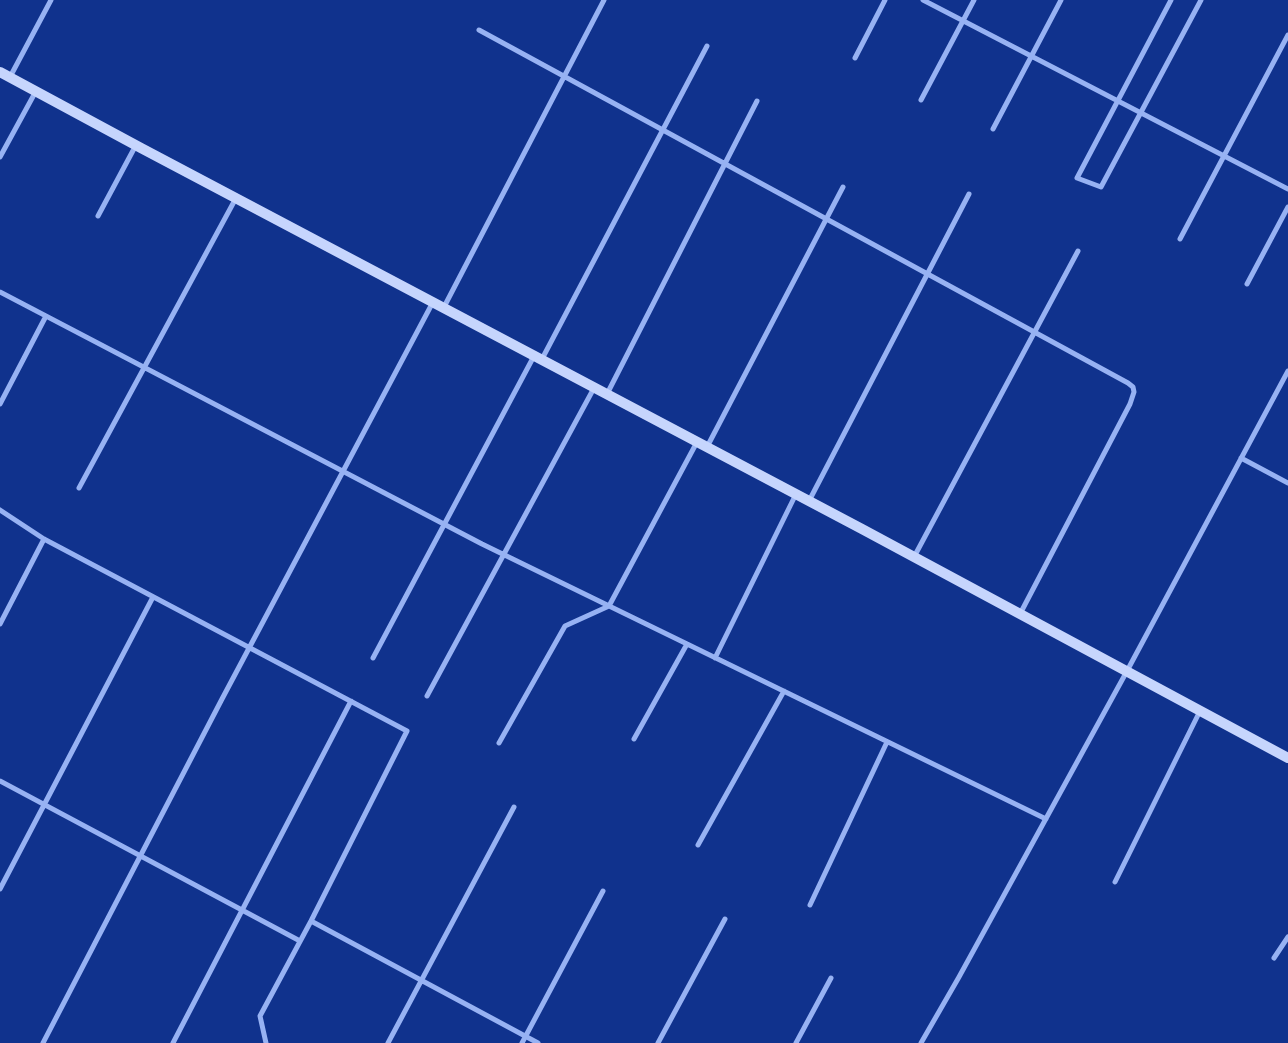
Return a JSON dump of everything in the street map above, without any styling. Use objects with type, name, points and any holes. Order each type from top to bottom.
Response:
[{"type":"street","points":[[10,77],[51,0]]},
{"type":"street","points":[[444,307],[604,0]]},
{"type":"street","points":[[855,58],[885,0]]},
{"type":"street","points":[[923,0],[1288,189]]},
{"type":"street","points":[[922,100],[974,0]]},
{"type":"street","points":[[993,129],[1061,0]]},
{"type":"street","points":[[1171,0],[1077,178],[1101,187],[1201,0]]},
{"type":"street","points":[[478,30],[1035,332],[1128,383],[1132,387],[1134,392],[1130,404],[1020,614]]},
{"type":"street","points":[[1180,239],[1288,36]]},
{"type":"street","points":[[373,658],[444,524],[664,130],[707,46]]},
{"type":"street","points":[[0,72],[136,146],[796,494],[1288,758]]},
{"type":"street","points":[[0,156],[36,91]]},
{"type":"street","points":[[607,394],[757,101]]},
{"type":"street","points":[[98,216],[136,146]]},
{"type":"street","points":[[499,743],[565,626],[609,606],[702,444],[843,187]]},
{"type":"street","points":[[809,501],[969,194]]},
{"type":"street","points":[[79,488],[236,198]]},
{"type":"street","points":[[1247,284],[1288,207]]},
{"type":"street","points":[[914,557],[1078,252]]},
{"type":"street","points":[[0,292],[444,524],[1046,819]]},
{"type":"street","points":[[43,1043],[433,302]]},
{"type":"street","points":[[0,404],[46,316]]},
{"type":"street","points":[[922,1043],[1046,819],[1288,371]]},
{"type":"street","points":[[427,696],[595,387]]},
{"type":"street","points":[[1241,458],[1288,483]]},
{"type":"street","points":[[716,658],[796,494]]},
{"type":"street","points":[[0,510],[44,539],[407,731],[311,921],[260,1016],[266,1043]]},
{"type":"street","points":[[0,624],[44,539]]},
{"type":"street","points":[[0,888],[153,597]]},
{"type":"street","points":[[634,739],[687,644]]},
{"type":"street","points":[[698,845],[784,691]]},
{"type":"street","points":[[173,1043],[350,701]]},
{"type":"street","points":[[1115,882],[1200,711]]},
{"type":"street","points":[[810,905],[887,742]]},
{"type":"street","points":[[0,781],[300,941]]},
{"type":"street","points":[[388,1043],[514,807]]},
{"type":"street","points":[[522,1043],[602,891]]},
{"type":"street","points":[[658,1043],[725,919]]},
{"type":"street","points":[[311,921],[538,1043]]},
{"type":"street","points":[[1274,958],[1288,937]]},
{"type":"street","points":[[796,1043],[831,978]]}]
